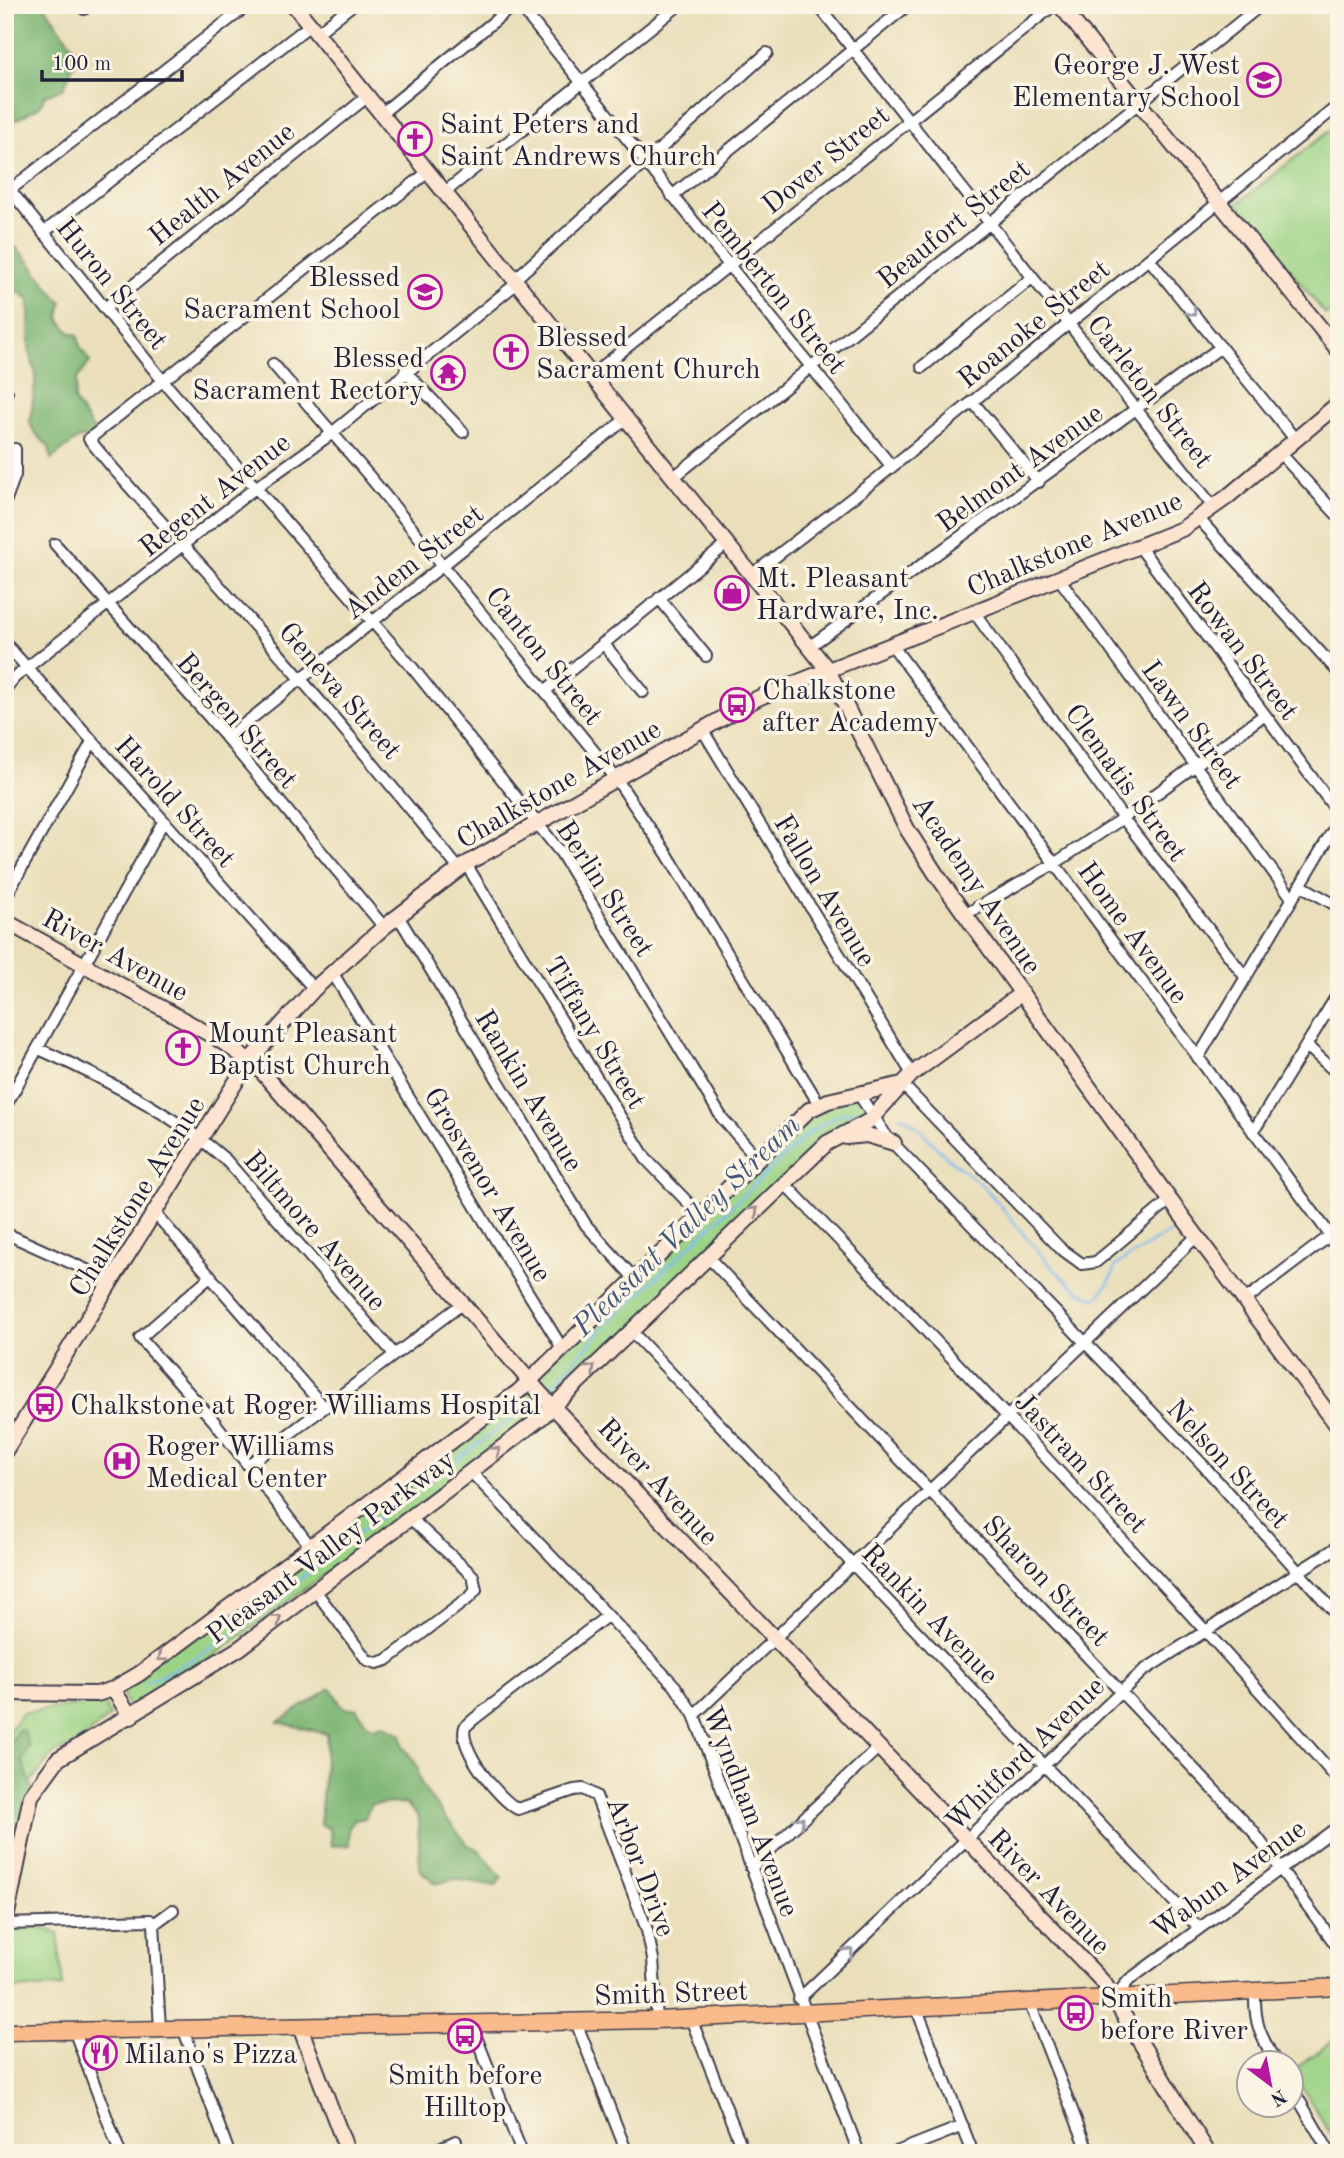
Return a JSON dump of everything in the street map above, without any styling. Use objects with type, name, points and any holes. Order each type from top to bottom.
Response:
[{"type":"main road","name":"Smith Street","points":[[5,2032],[691,2019],[802,2006],[916,2007],[1339,1987]]},
{"type":"street","name":"Huron Street","points":[[248,5],[10,190],[163,382],[374,622]]},
{"type":"street","name":"Academy Avenue","points":[[294,5],[728,542],[828,670],[906,829],[964,915],[1170,1200],[1339,1428]]},
{"type":"street","points":[[43,233],[314,29],[352,5]]},
{"type":"street","points":[[382,113],[517,5]]},
{"type":"street","name":"Pemberton Street","points":[[517,5],[892,467]]},
{"type":"street","points":[[445,192],[679,5]]},
{"type":"street","name":"Carleton Street","points":[[818,5],[1138,408],[1214,508]]},
{"type":"street","points":[[673,196],[908,5]]},
{"type":"street","name":"Dover Street","points":[[592,374],[1054,5]]},
{"type":"street","points":[[1060,5],[1339,351]]},
{"type":"street","name":"Beaufort Street","points":[[674,477],[1262,5]]},
{"type":"street","name":"Regent Avenue","points":[[5,689],[26,668],[255,488],[331,433],[516,281],[644,160],[767,52]]},
{"type":"street","name":"Health Avenue","points":[[105,308],[368,96]]},
{"type":"street","name":"Roanoke Street","points":[[753,574],[892,467],[1339,105]]},
{"type":"street","points":[[163,382],[428,172]]},
{"type":"street","points":[[1149,259],[1295,439]]},
{"type":"street","points":[[922,367],[1033,277]]},
{"type":"street","name":"Belmont Avenue","points":[[809,647],[1221,347]]},
{"type":"street","name":"Canton Street","points":[[273,364],[615,777],[667,854],[819,1104]]},
{"type":"street","points":[[405,371],[464,432]]},
{"type":"street","name":"Geneva Street","points":[[163,382],[89,439],[122,481],[302,678],[463,867]]},
{"type":"street","points":[[972,401],[1039,482]]},
{"type":"street","name":"Chalkstone Avenue","points":[[5,1451],[249,1061],[314,989],[398,916],[463,867],[615,777],[758,698],[1139,546],[1199,519],[1339,403]]},
{"type":"street","name":"Andem Street","points":[[227,738],[627,418]]},
{"type":"street","points":[[5,502],[15,475],[15,449]]},
{"type":"street","points":[[1279,452],[1339,517]]},
{"type":"street","points":[[1199,519],[1339,673]]},
{"type":"street","points":[[545,691],[728,542]]},
{"type":"street","name":"Bergen Street","points":[[55,544],[227,738],[384,927]]},
{"type":"street","name":"Rowan Street","points":[[1139,546],[1339,814]]},
{"type":"street","name":"Lawn Street","points":[[1058,577],[1292,898]]},
{"type":"street","points":[[659,598],[706,656]]},
{"type":"street","name":"Clematis Street","points":[[974,612],[1123,818],[1246,978]]},
{"type":"street","name":"Berlin Street","points":[[374,622],[561,853],[722,1118],[757,1158]]},
{"type":"street","name":"Harold Street","points":[[5,643],[314,989]]},
{"type":"street","points":[[603,643],[643,692]]},
{"type":"street","name":"Home Avenue","points":[[892,645],[1253,1132],[1334,1232],[1339,1247]]},
{"type":"street","points":[[964,915],[1054,864],[1123,818],[1264,715]]},
{"type":"street","name":"Fallon Avenue","points":[[702,729],[907,1079]]},
{"type":"street","points":[[5,898],[92,742]]},
{"type":"street","points":[[1198,1058],[1339,820]]},
{"type":"street","points":[[5,1107],[163,822]]},
{"type":"street","name":"Tiffany Street","points":[[463,867],[646,1159],[699,1214]]},
{"type":"street","points":[[1300,885],[1339,907]]},
{"type":"street","name":"Rankin Avenue","points":[[398,916],[586,1225],[634,1278]]},
{"type":"street","name":"River Avenue","points":[[5,920],[218,1039],[256,1065],[530,1381],[1115,1997],[1208,2153]]},
{"type":"street","name":"Grosvenor Avenue","points":[[332,972],[562,1348]]},
{"type":"street","points":[[1253,1132],[1339,992]]},
{"type":"street","points":[[1022,993],[907,1079],[1060,1248],[1082,1264],[1096,1262],[1170,1200]]},
{"type":"street","points":[[1307,1046],[1339,1075]]},
{"type":"street","name":"Biltmore Avenue","points":[[39,1049],[75,1065],[200,1138],[226,1160],[394,1354]]},
{"type":"street","name":"Pleasant Valley Parkway","points":[[113,1689],[139,1674],[311,1547],[530,1381],[757,1158],[819,1104],[907,1079]]},
{"type":"street","name":"Pleasant Valley Parkway","points":[[6,1924],[31,1796],[58,1759],[131,1717],[240,1648],[554,1406],[784,1183],[834,1139],[874,1118],[899,1092],[907,1079]]},
{"type":"street","points":[[858,1093],[894,1143],[1083,1343]]},
{"type":"street","points":[[834,1139],[867,1135],[894,1143]]},
{"type":"street","name":"Jastram Street","points":[[784,1183],[1008,1415],[1206,1629],[1339,1781]]},
{"type":"street","points":[[153,1211],[324,1407]]},
{"type":"street","points":[[1245,1300],[1334,1232]]},
{"type":"street","points":[[5,1233],[111,1281]]},
{"type":"street","points":[[694,1715],[1197,1236]]},
{"type":"street","name":"Sharon Street","points":[[707,1256],[1252,1830],[1339,1949]]},
{"type":"street","points":[[211,1276],[140,1338],[214,1420],[311,1547]]},
{"type":"street","points":[[247,1465],[462,1304]]},
{"type":"street","name":"Rankin Avenue","points":[[630,1330],[1199,1927]]},
{"type":"street","name":"Nelson Street","points":[[1083,1343],[1202,1464],[1339,1616]]},
{"type":"street","name":"Wyndham Avenue","points":[[470,1471],[675,1686],[694,1715],[859,2153]]},
{"type":"street","points":[[314,1589],[367,1660],[377,1663],[387,1661],[470,1597],[476,1583],[473,1576],[409,1517]]},
{"type":"street","name":"Whitford Avenue","points":[[802,2006],[967,1839],[1143,1671],[1339,1546]]},
{"type":"street","name":"Arbor Drive","points":[[607,1616],[465,1727],[463,1740],[504,1800],[518,1809],[575,1790],[583,1789],[596,1796],[647,1930],[657,2020]]},
{"type":"street","points":[[5,1693],[88,1694],[113,1689],[131,1717]]},
{"type":"street","points":[[751,1868],[878,1748]]},
{"type":"street","name":"Wabun Avenue","points":[[1115,1997],[1129,1980],[1279,1867],[1339,1826]]},
{"type":"street","points":[[154,1924],[173,1910]]},
{"type":"street","points":[[6,1924],[150,1920],[154,1924],[160,2029]]},
{"type":"street","points":[[1255,1991],[1255,2018],[1259,2033],[1269,2050]]},
{"type":"street","points":[[1029,2001],[1089,2153]]},
{"type":"street","points":[[916,2007],[973,2153]]},
{"type":"street","points":[[691,2019],[744,2153]]},
{"type":"street","points":[[576,2022],[628,2153]]},
{"type":"street","points":[[471,2024],[522,2153]]},
{"type":"street","points":[[300,2027],[348,2153]]},
{"type":"street","points":[[183,2028],[229,2153]]},
{"type":"street","points":[[74,2030],[120,2153]]},
{"type":"street","points":[[1306,2112],[1330,2153]]},
{"type":"street","points":[[894,2153],[963,2126]]},
{"type":"street","points":[[428,2153],[456,2141]]},
{"type":"green space","points":[[5,5],[44,5],[78,54],[63,89],[45,95],[40,106],[14,121],[5,114],[5,86],[9,83],[5,76]]},
{"type":"green space","points":[[1339,123],[1339,305],[1326,315],[1237,204]]},
{"type":"green space","points":[[5,241],[27,259],[62,302],[59,318],[69,332],[78,335],[80,346],[90,362],[77,379],[74,400],[96,434],[91,439],[79,438],[51,459],[49,447],[34,432],[30,423],[36,375],[29,349],[29,301],[21,293],[5,290]]},
{"type":"green space","points":[[858,1093],[874,1117],[836,1133],[554,1406],[131,1717],[120,1686],[530,1381],[819,1104]]},
{"type":"green space","points":[[331,1688],[341,1705],[348,1709],[356,1708],[367,1724],[374,1728],[383,1725],[401,1734],[403,1746],[418,1767],[418,1775],[428,1795],[468,1845],[478,1849],[502,1877],[496,1886],[454,1879],[436,1884],[420,1870],[418,1816],[405,1803],[371,1804],[365,1818],[355,1820],[349,1827],[349,1845],[331,1846],[330,1829],[320,1824],[327,1734],[278,1722]]},
{"type":"green space","points":[[104,1702],[110,1716],[72,1747],[55,1752],[23,1791],[5,1886],[5,1737],[22,1713]]},
{"type":"green space","points":[[19,1729],[24,1731],[29,1747],[22,1760],[33,1791],[6,1945],[5,1973],[5,1752]]},
{"type":"green space","points":[[5,1918],[58,1933],[63,1987],[5,1989]]},
{"type":"green space","points":[[1339,2036],[1339,2148],[1306,2094],[1306,2061]]},
{"type":"waterway","name":"Pleasant Valley Stream","points":[[552,1386],[602,1329],[810,1132],[840,1114],[859,1112]]},
{"type":"waterway","name":"Pleasant Valley Stream","points":[[900,1116],[916,1126],[944,1155],[985,1188],[1054,1269],[1084,1294],[1097,1298],[1109,1282],[1116,1265],[1175,1229]]},
{"type":"waterway","name":"Pleasant Valley Stream","points":[[145,1683],[196,1658],[250,1623],[322,1560],[534,1402]]},
{"type":"place","name":"George J. West Elementary School","points":[[1264,80]]},
{"type":"place","name":"Saint Peters and Saint Andrews Church","points":[[415,139]]},
{"type":"place","name":"Blessed Sacrament School","points":[[425,292]]},
{"type":"place","name":"Blessed Sacrament Church","points":[[511,352]]},
{"type":"place","name":"Blessed Sacrament Rectory","points":[[448,373]]},
{"type":"place","name":"Mt. Pleasant Hardware, Inc.","points":[[732,593]]},
{"type":"place","name":"Chalkstone after Academy","points":[[737,705]]},
{"type":"place","name":"Mount Pleasant Baptist Church","points":[[183,1048]]},
{"type":"place","name":"Chalkstone at Roger Williams Hospital","points":[[45,1404]]},
{"type":"place","name":"Roger Williams Medical Center","points":[[122,1461]]},
{"type":"place","name":"Smith before River","points":[[1076,2013]]},
{"type":"place","name":"Smith before Hilltop","points":[[465,2036]]},
{"type":"place","name":"Milano's Pizza","points":[[100,2053]]}]
